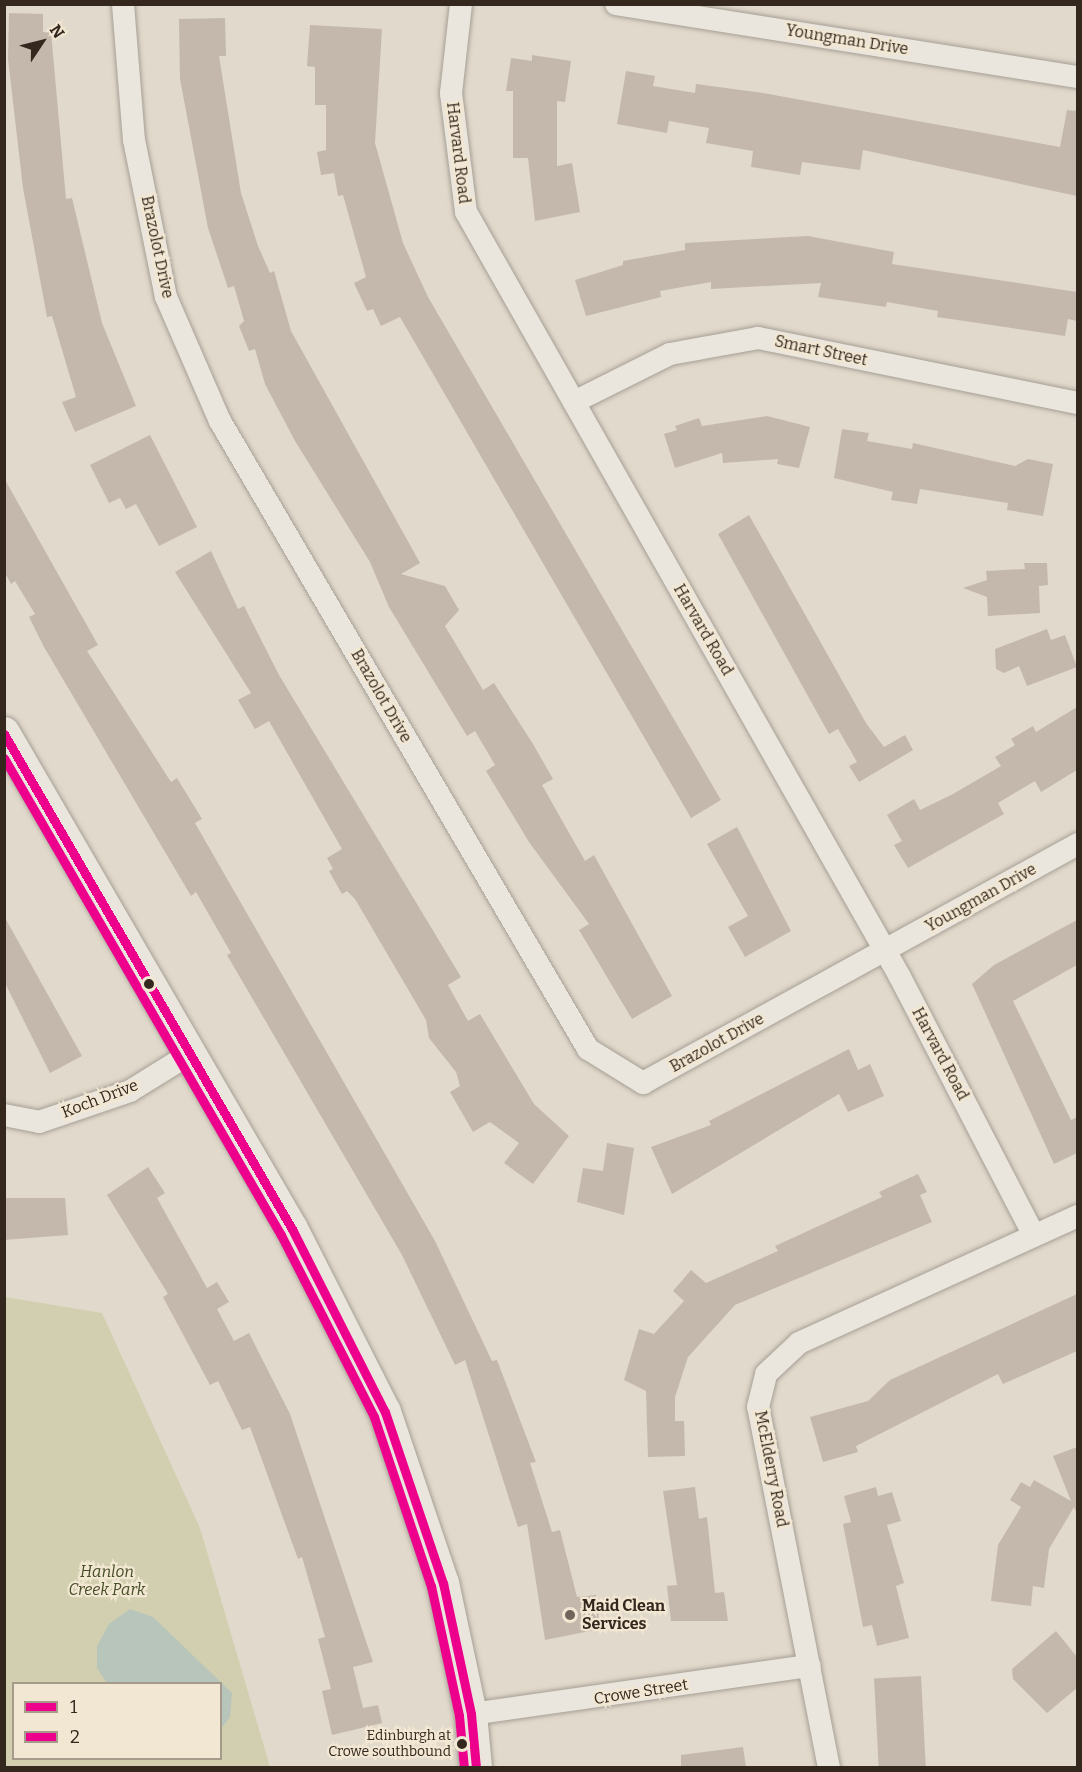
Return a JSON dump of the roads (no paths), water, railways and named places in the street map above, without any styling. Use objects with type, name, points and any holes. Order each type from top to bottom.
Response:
[{"type":"main road","points":[[4,733],[292,1229],[385,1412],[443,1583],[471,1714],[476,1767]]},
{"type":"street","name":"Brazolot Drive","points":[[123,4],[134,140],[166,297],[220,421],[588,1049],[643,1083],[885,951]]},
{"type":"street","name":"Harvard Road","points":[[461,4],[451,93],[466,212],[885,951],[1034,1235]]},
{"type":"street","name":"Youngman Drive","points":[[616,4],[1077,77]]},
{"type":"street","name":"Smart Street","points":[[574,402],[670,354],[758,338],[1077,403]]},
{"type":"street","name":"Youngman Drive","points":[[885,951],[1077,844]]},
{"type":"street","name":"Koch Drive","points":[[4,1114],[39,1122],[130,1091],[190,1054]]},
{"type":"street","name":"McElderry Road","points":[[829,1767],[758,1407],[766,1374],[799,1343],[1077,1216]]},
{"type":"street","name":"Crowe Street","points":[[471,1714],[810,1666]]},
{"type":"place","name":"Maid Clean Services","points":[[570,1615]]},
{"type":"place","name":"Edinburgh at Crowe southbound","points":[[462,1744]]},
{"type":"park label","name":"Hanlon Creek Park","points":[[107,1581]]}]
